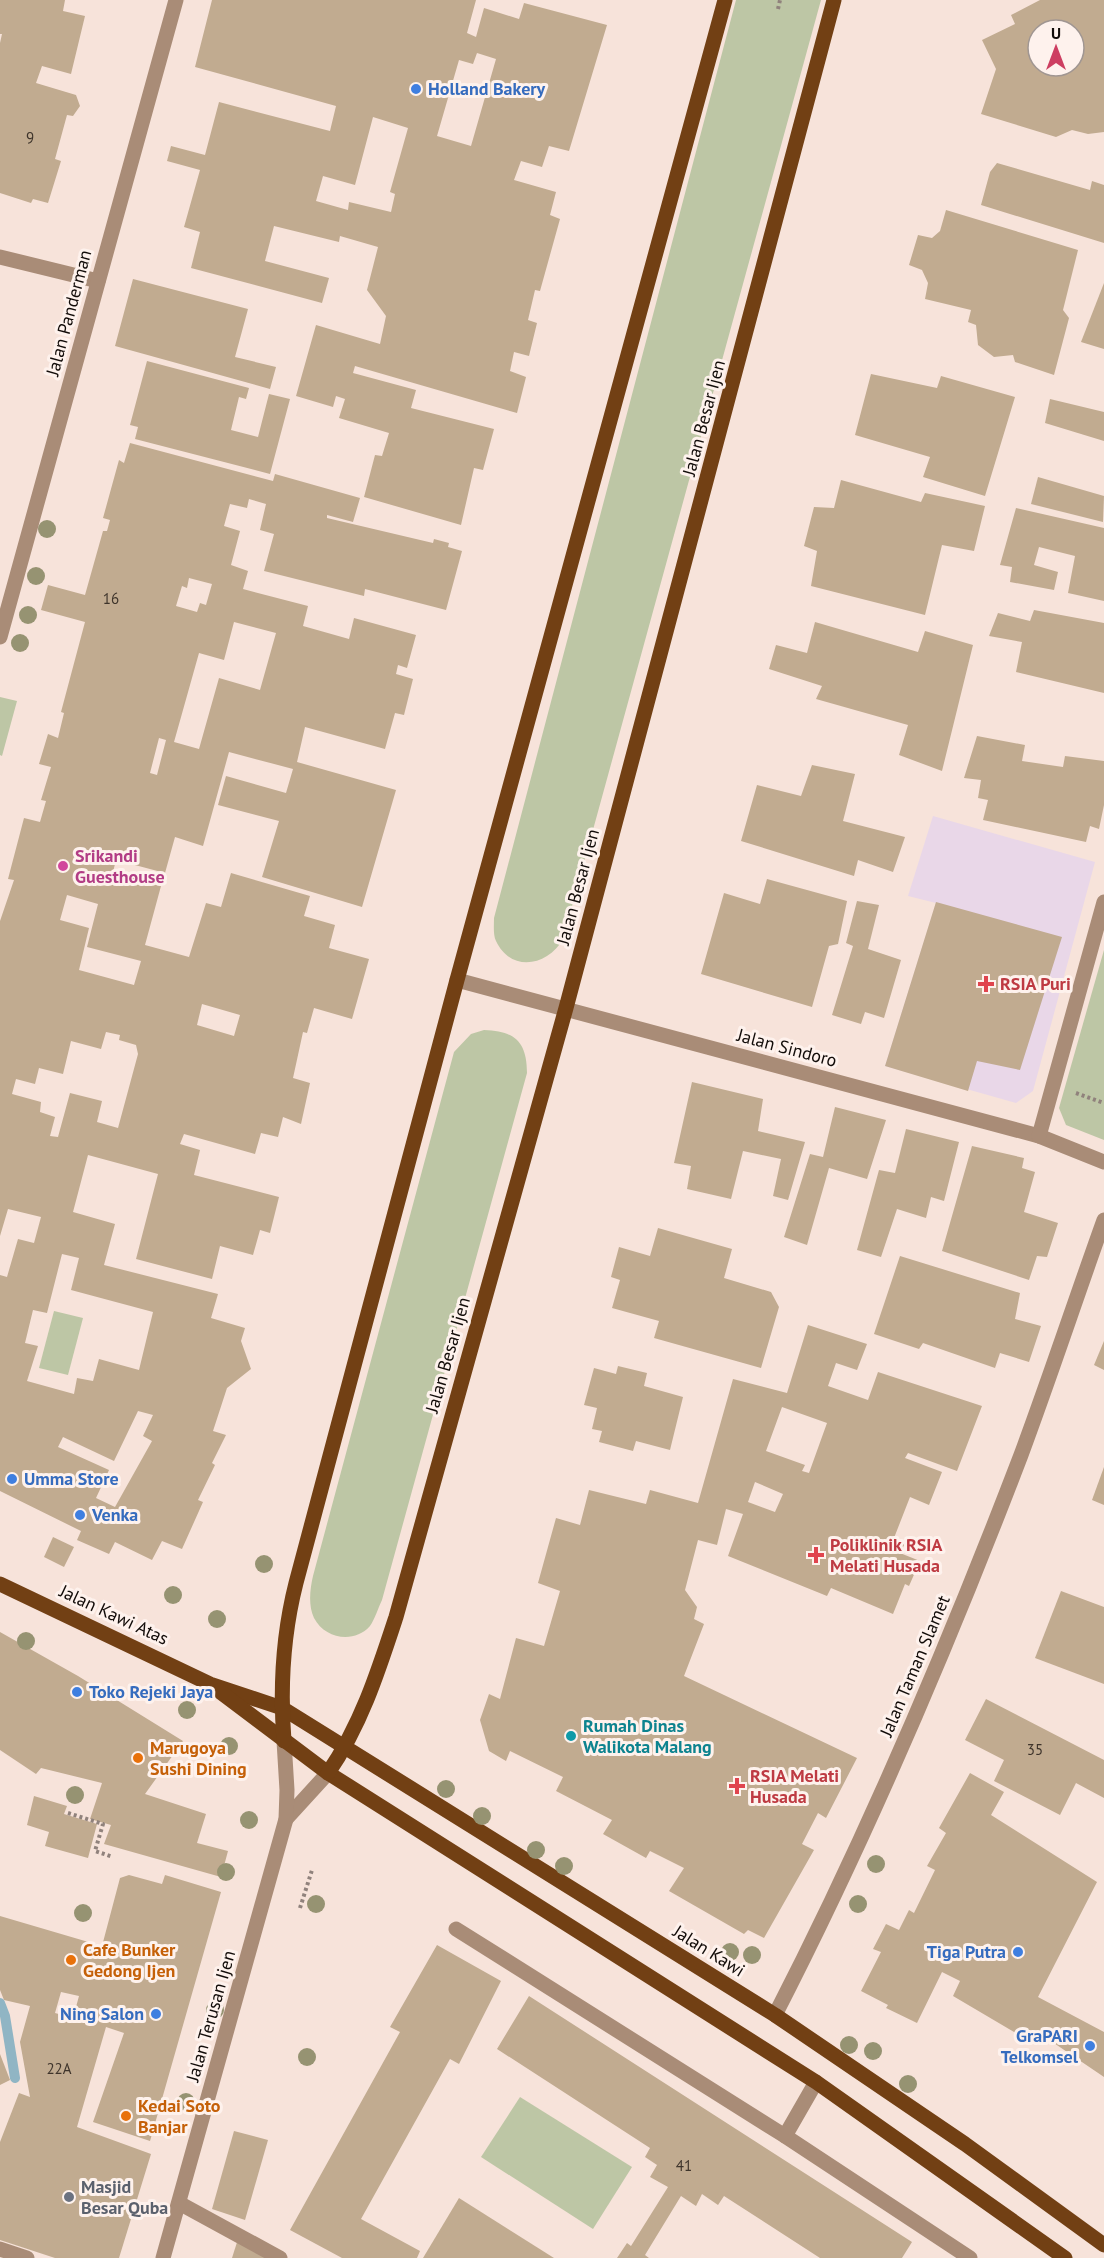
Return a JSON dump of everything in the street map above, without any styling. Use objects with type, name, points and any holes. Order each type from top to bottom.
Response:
[{"type":"main road","points":[[712,0],[720,22]]},
{"type":"main road","points":[[725,0],[457,980],[292,1596],[284,1651],[282,1708],[284,1741],[328,1773],[816,2082],[1065,2258]]},
{"type":"main road","name":"Jalan Besar Ijen","points":[[328,1773],[346,1747],[375,1681],[396,1617],[566,1008],[834,0]]},
{"type":"main road","name":"Jalan Kawi Atas","points":[[0,1584],[210,1684],[282,1708]]},
{"type":"main road","name":"Jalan Kawi Atas","points":[[210,1684],[284,1741]]},
{"type":"main road","name":"Jalan Kawi","points":[[282,1708],[775,2015],[965,2144],[1104,2245]]},
{"type":"street","name":"Jalan Panderman","points":[[0,637],[176,0]]},
{"type":"street","points":[[0,257],[98,281]]},
{"type":"street","points":[[1039,1136],[1104,902]]},
{"type":"street","name":"Jalan Sindoro","points":[[457,980],[1039,1136],[1104,1162]]},
{"type":"street","name":"Jalan Taman Slamet","points":[[775,2015],[808,1951],[901,1749],[960,1612],[1022,1452],[1104,1220]]},
{"type":"street","name":"Jalan Terusan Ijen","points":[[163,2258],[286,1819],[284,1741]]},
{"type":"street","name":"Jalan Terusan Ijen","points":[[286,1819],[328,1773]]},
{"type":"street","points":[[456,1929],[785,2136],[970,2258]]},
{"type":"street","points":[[785,2136],[816,2082]]},
{"type":"street","points":[[179,2203],[280,2258]]},
{"type":"street","points":[[0,2249],[27,2258]]},
{"type":"path","points":[[778,9],[780,0]]},
{"type":"path","points":[[68,1814],[103,1824],[95,1851],[112,1857]]},
{"type":"path","points":[[300,1908],[312,1870]]},
{"type":"shaded area","name":"RSIA Puri","points":[[933,816],[1095,862],[1033,1091],[1016,1103],[885,1066],[936,903],[908,896]]},
{"type":"green space","points":[[736,0],[821,0],[563,939],[548,955],[539,960],[520,962],[503,951],[496,941],[494,918]]},
{"type":"green space","points":[[0,697],[17,701],[2,756],[0,755]]},
{"type":"green space","points":[[1104,950],[1104,1140],[1066,1125],[1059,1108]]},
{"type":"green space","points":[[484,1030],[503,1033],[517,1040],[524,1053],[527,1073],[382,1600],[370,1626],[356,1635],[340,1637],[325,1631],[314,1618],[310,1597],[313,1576],[454,1052],[471,1034]]},
{"type":"green space","points":[[54,1311],[83,1318],[68,1375],[39,1368]]},
{"type":"green space","points":[[520,2097],[632,2167],[593,2229],[481,2157]]},
{"type":"building","points":[[0,0],[65,0],[63,11],[85,16],[71,74],[42,66],[36,83],[76,95],[80,106],[73,116],[67,115],[55,159],[61,161],[48,203],[33,199],[31,203],[0,193],[0,43],[2,34],[0,34]]},
{"type":"building","points":[[212,0],[476,0],[467,33],[476,37],[484,8],[519,19],[524,3],[607,25],[569,151],[549,146],[542,167],[521,161],[514,180],[556,192],[550,215],[560,219],[540,291],[535,290],[528,320],[537,323],[529,356],[514,352],[510,371],[526,377],[517,413],[355,366],[353,373],[416,390],[411,408],[494,429],[483,470],[474,468],[461,525],[364,497],[375,455],[382,456],[389,433],[339,418],[345,399],[336,396],[333,407],[296,396],[316,325],[380,344],[386,316],[367,290],[378,247],[340,236],[339,242],[274,226],[265,261],[329,278],[322,303],[191,268],[200,232],[184,227],[200,170],[167,161],[171,146],[205,155],[219,102],[330,131],[336,106],[195,67]],"holes":[[[477,53],[496,59],[471,146],[437,136],[459,60],[473,64]],[[373,117],[408,128],[390,192],[395,194],[391,212],[349,202],[348,210],[316,201],[323,176],[355,185]]]},
{"type":"building","points":[[1040,0],[1104,0],[1104,132],[1088,134],[1072,130],[1056,137],[981,114],[996,69],[982,40],[1015,24],[1011,15]]},
{"type":"building","points":[[997,163],[1090,190],[1092,181],[1104,185],[1104,243],[981,205],[990,172]]},
{"type":"building","points":[[946,210],[1078,250],[1063,310],[1069,318],[1054,375],[1015,362],[1013,355],[994,357],[978,345],[976,325],[968,322],[971,310],[925,299],[928,283],[922,270],[909,265],[918,235],[932,238],[940,231]]},
{"type":"building","points":[[133,279],[248,309],[235,357],[276,367],[270,389],[115,346]]},
{"type":"building","points":[[1104,283],[1104,349],[1081,342]]},
{"type":"building","points":[[147,361],[249,388],[246,399],[239,397],[231,430],[258,437],[269,394],[290,399],[270,474],[135,439],[138,427],[130,425]]},
{"type":"building","points":[[871,374],[937,388],[941,376],[1015,397],[985,496],[923,477],[930,457],[855,435]]},
{"type":"building","points":[[1050,399],[1104,412],[1104,441],[1045,423]]},
{"type":"building","points":[[130,443],[273,481],[275,474],[360,498],[353,522],[327,515],[327,518],[433,543],[434,539],[449,543],[448,547],[462,551],[446,610],[365,589],[364,596],[264,571],[274,534],[260,530],[266,504],[249,499],[247,508],[230,504],[224,526],[240,531],[231,565],[248,571],[243,589],[308,606],[303,626],[349,639],[354,618],[416,635],[407,668],[398,665],[396,674],[413,679],[404,715],[395,713],[385,749],[305,727],[297,762],[396,790],[362,907],[262,877],[279,821],[218,805],[226,776],[286,793],[293,769],[229,752],[203,846],[175,837],[165,873],[116,860],[113,872],[161,886],[145,945],[189,957],[206,903],[221,907],[231,873],[310,896],[304,916],[335,925],[329,948],[369,959],[352,1019],[314,1008],[307,1033],[303,1032],[293,1078],[310,1083],[301,1124],[283,1117],[278,1137],[261,1133],[255,1154],[184,1134],[180,1144],[200,1150],[194,1175],[279,1197],[270,1233],[260,1230],[253,1255],[220,1246],[212,1279],[136,1259],[158,1174],[88,1155],[73,1212],[115,1224],[104,1265],[218,1294],[211,1318],[245,1328],[241,1341],[251,1369],[227,1388],[213,1431],[226,1435],[198,1500],[203,1502],[182,1549],[162,1541],[152,1560],[115,1542],[109,1554],[77,1540],[81,1531],[0,1491],[0,1275],[7,1277],[18,1239],[34,1243],[41,1217],[8,1209],[0,1236],[0,921],[14,880],[8,879],[24,818],[40,822],[46,801],[41,800],[51,767],[39,764],[48,734],[58,738],[64,713],[61,712],[85,622],[41,610],[48,585],[85,595],[103,531],[107,531],[110,520],[103,518],[119,460],[124,463]],"holes":[[[189,578],[212,584],[206,605],[200,603],[197,612],[176,606],[182,586],[187,588]],[[234,622],[276,633],[260,690],[219,678],[199,749],[174,742],[199,653],[224,660]],[[159,738],[166,740],[157,775],[150,773]],[[67,895],[98,904],[87,947],[141,961],[134,985],[79,970],[89,928],[60,920]],[[202,1004],[240,1015],[234,1036],[197,1025]],[[106,1032],[120,1035],[119,1040],[136,1045],[138,1054],[118,1128],[97,1122],[102,1101],[70,1093],[58,1137],[50,1136],[55,1117],[40,1112],[41,1102],[12,1094],[16,1079],[35,1084],[39,1068],[63,1074],[71,1041],[101,1049]],[[62,1254],[79,1258],[71,1290],[153,1312],[139,1370],[99,1359],[93,1381],[77,1378],[74,1394],[27,1381],[38,1346],[25,1343],[33,1310],[47,1313]],[[138,1411],[153,1415],[143,1436],[152,1441],[115,1507],[96,1498],[109,1470],[58,1447],[63,1437],[114,1461]]]},
{"type":"building","points":[[1038,477],[1104,496],[1103,522],[1031,504]]},
{"type":"building","points":[[841,480],[921,502],[925,493],[985,506],[974,551],[942,545],[925,615],[811,586],[817,551],[804,546],[814,507],[834,508]]},
{"type":"building","points":[[1016,508],[1104,528],[1104,601],[1068,593],[1075,556],[1039,547],[1034,565],[1058,572],[1054,590],[1010,582],[1012,567],[1000,565]]},
{"type":"building","points":[[1034,610],[1104,623],[1104,693],[1016,672],[1022,642],[989,636],[998,613],[1030,621]]},
{"type":"building","points":[[815,622],[918,652],[925,631],[973,645],[942,771],[899,755],[908,725],[816,699],[822,686],[769,669],[776,645],[807,653]]},
{"type":"building","points":[[977,736],[1025,745],[1022,761],[1063,767],[1065,756],[1104,761],[1104,805],[1099,829],[1090,826],[1086,842],[983,820],[988,800],[978,798],[981,780],[964,778]]},
{"type":"building","points":[[812,765],[855,774],[843,821],[905,837],[893,872],[858,860],[854,876],[741,841],[757,785],[801,796]]},
{"type":"building","points":[[767,879],[847,901],[838,944],[829,946],[812,1007],[701,974],[724,893],[760,904]]},
{"type":"building","points":[[857,901],[879,905],[868,949],[901,960],[884,1018],[865,1012],[861,1024],[832,1015],[853,946],[846,943]]},
{"type":"building","points":[[936,902],[1062,937],[1020,1070],[977,1061],[968,1091],[885,1066]]},
{"type":"building","points":[[692,1082],[763,1099],[758,1131],[805,1142],[788,1200],[773,1196],[781,1159],[743,1151],[731,1199],[687,1189],[691,1166],[674,1163]]},
{"type":"building","points":[[835,1107],[886,1120],[867,1179],[829,1168],[807,1245],[784,1237],[810,1154],[823,1157]]},
{"type":"building","points":[[906,1129],[959,1142],[944,1201],[931,1197],[926,1218],[897,1209],[881,1257],[857,1250],[879,1170],[895,1173]]},
{"type":"building","points":[[972,1146],[1024,1158],[1022,1168],[1035,1172],[1024,1212],[1058,1223],[1047,1257],[1037,1256],[1029,1280],[942,1251]]},
{"type":"building","points":[[658,1228],[732,1249],[724,1278],[771,1292],[779,1307],[761,1368],[654,1338],[659,1321],[612,1308],[620,1280],[611,1277],[619,1247],[650,1256]]},
{"type":"building","points":[[900,1256],[1020,1293],[1015,1319],[1041,1326],[1029,1362],[1000,1353],[995,1368],[923,1343],[919,1349],[874,1334]]},
{"type":"building","points":[[808,1325],[867,1344],[857,1370],[836,1363],[828,1386],[868,1400],[878,1372],[982,1406],[957,1471],[908,1453],[905,1458],[942,1472],[929,1505],[910,1497],[894,1538],[905,1543],[900,1553],[920,1561],[909,1586],[905,1584],[893,1614],[831,1588],[827,1596],[728,1556],[743,1514],[726,1509],[717,1545],[698,1540],[685,1590],[697,1607],[694,1619],[704,1624],[684,1676],[857,1758],[826,1818],[818,1813],[802,1844],[814,1850],[764,1938],[748,1930],[744,1934],[669,1891],[684,1868],[650,1851],[646,1858],[603,1834],[612,1820],[556,1791],[563,1777],[510,1751],[506,1761],[489,1751],[480,1720],[489,1694],[500,1699],[516,1638],[544,1646],[560,1591],[538,1583],[556,1518],[580,1525],[589,1490],[646,1504],[650,1490],[698,1503],[733,1379],[787,1393]],"holes":[[[782,1407],[827,1423],[809,1473],[802,1471],[805,1465],[766,1451]],[[755,1482],[783,1494],[775,1512],[748,1502]]]},
{"type":"building","points":[[1104,1341],[1104,1370],[1094,1365]]},
{"type":"building","points":[[618,1366],[647,1373],[644,1386],[683,1397],[670,1450],[636,1441],[633,1451],[599,1442],[602,1431],[592,1429],[597,1408],[584,1405],[594,1368],[616,1374]]},
{"type":"building","points":[[1104,1467],[1104,1505],[1092,1500]]},
{"type":"building","points":[[53,1537],[74,1547],[64,1567],[44,1557]]},
{"type":"building","points":[[1061,1591],[1104,1607],[1104,1684],[1035,1658]]},
{"type":"building","points":[[0,1632],[78,1676],[183,1741],[145,1794],[206,1814],[197,1843],[228,1851],[221,1877],[104,1844],[111,1825],[90,1819],[102,1783],[41,1768],[36,1774],[0,1750]]},
{"type":"building","points":[[986,1699],[1104,1760],[1104,1798],[1076,1783],[1060,1815],[994,1781],[1004,1760],[965,1740]]},
{"type":"building","points":[[970,1773],[1004,1792],[991,1815],[1097,1882],[1038,1997],[1104,2032],[1104,2077],[1045,2037],[1031,2042],[953,1996],[960,1981],[942,1972],[917,2023],[886,2008],[888,2005],[861,1991],[881,1952],[873,1949],[886,1924],[899,1930],[909,1910],[914,1913],[935,1870],[927,1866],[946,1833],[939,1828]]},
{"type":"building","points":[[34,1796],[67,1806],[64,1814],[97,1824],[88,1858],[45,1846],[49,1832],[27,1825]]},
{"type":"building","points":[[129,1875],[162,1884],[165,1875],[221,1892],[150,2141],[93,2122],[124,2033],[106,2027],[77,2127],[151,2154],[119,2258],[55,2258],[0,2240],[0,2142],[19,2093],[30,2097],[20,2042],[30,2006],[4,2000],[0,1990],[0,1916],[102,1946],[120,1878]],"holes":[[[61,1992],[79,1996],[73,2018],[55,2013]]]},
{"type":"building","points":[[437,1945],[501,1981],[459,2064],[450,2059],[361,2219],[420,2251],[417,2258],[342,2258],[290,2230],[400,2032],[390,2027]]},
{"type":"building","points":[[529,1996],[912,2242],[902,2258],[820,2258],[724,2196],[718,2205],[702,2194],[696,2206],[681,2196],[645,2255],[649,2258],[617,2258],[627,2243],[631,2246],[668,2187],[650,2177],[657,2165],[645,2157],[650,2148],[497,2049]]},
{"type":"building","points":[[0,2054],[10,2080],[0,2085]]},
{"type":"building","points":[[234,2131],[268,2140],[245,2220],[212,2209]]},
{"type":"building","points":[[459,2198],[554,2258],[423,2258]]},
{"type":"building","points":[[238,2239],[273,2258],[232,2258]]},
{"type":"waterway","points":[[0,2003],[5,2016],[15,2078]]},
{"type":"place","name":"Holland Bakery","points":[[416,89]]},
{"type":"place","name":"Srikandi Guesthouse","points":[[63,866]]},
{"type":"place","name":"RSIA Puri","points":[[986,984]]},
{"type":"place","name":"Umma Store","points":[[12,1479]]},
{"type":"place","name":"Venka","points":[[80,1515]]},
{"type":"place","name":"Poliklinik RSIA Melati Husada","points":[[816,1555]]},
{"type":"place","name":"Toko Rejeki Jaya","points":[[77,1692]]},
{"type":"place","name":"Rumah Dinas Walikota Malang","points":[[571,1736]]},
{"type":"place","name":"Marugoya Sushi Dining","points":[[138,1758]]},
{"type":"place","name":"RSIA Melati Husada","points":[[737,1786]]},
{"type":"place","name":"Tiga Putra","points":[[1018,1952]]},
{"type":"place","name":"Cafe Bunker Gedong Ijen","points":[[71,1960]]},
{"type":"place","name":"Ning Salon","points":[[156,2014]]},
{"type":"place","name":"GraPARI Telkomsel","points":[[1090,2046]]},
{"type":"place","name":"Kedai Soto Banjar","points":[[126,2116]]},
{"type":"place","name":"Masjid Besar Quba","points":[[69,2197]]}]
